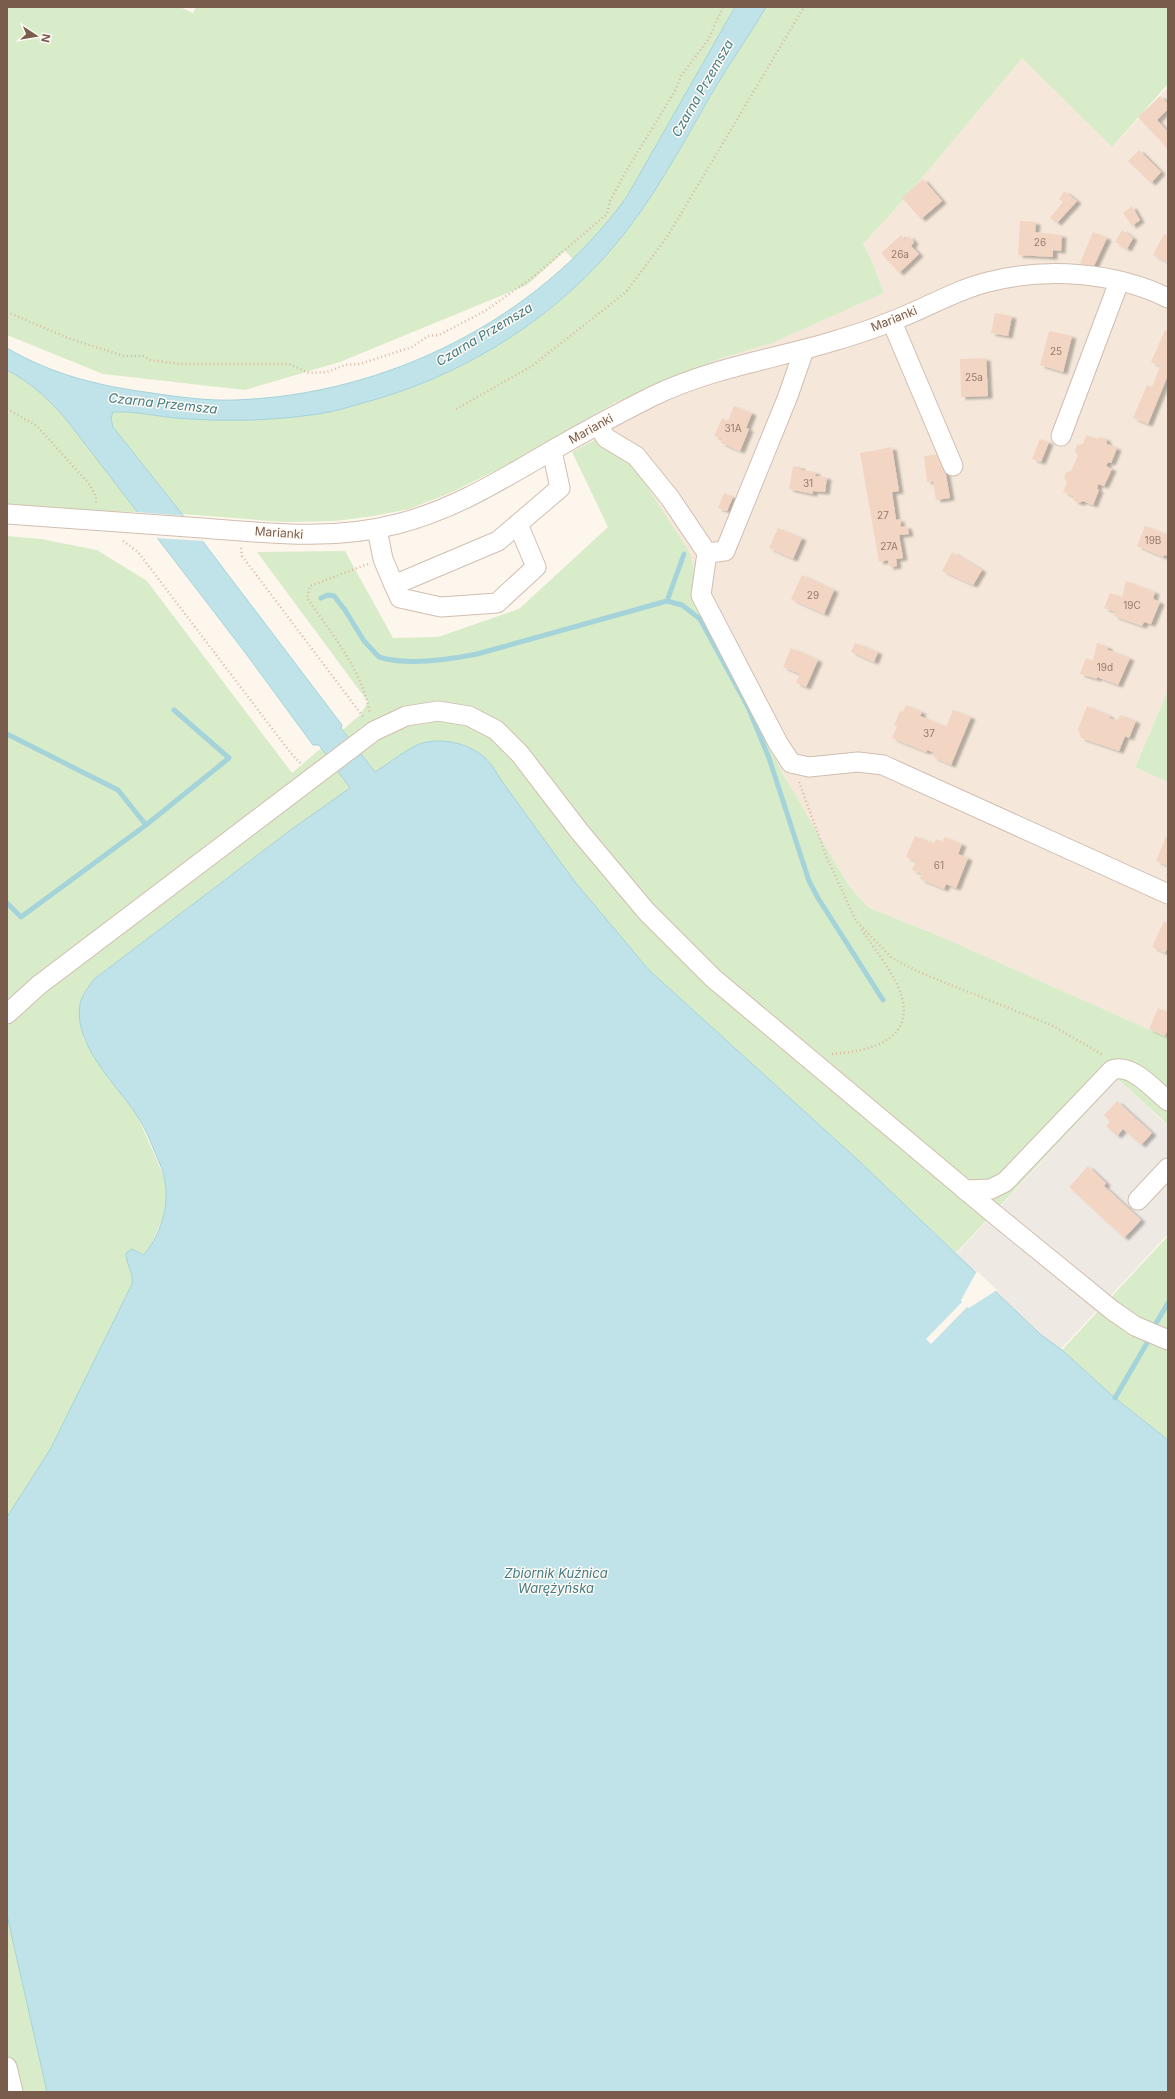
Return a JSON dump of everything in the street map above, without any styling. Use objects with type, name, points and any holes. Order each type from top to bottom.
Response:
[{"type":"street","name":"Marianki","points":[[7,514],[303,535],[342,534],[377,529],[417,519],[453,505],[505,478],[598,425],[655,395],[688,381],[738,364],[804,350],[892,322],[956,293],[987,282],[1012,277],[1042,274],[1063,275],[1119,282],[1142,287],[1167,296]]},
{"type":"street","points":[[1061,436],[1119,282]]},
{"type":"street","points":[[892,322],[954,466]]},
{"type":"street","points":[[707,553],[725,551],[788,396],[804,350]]},
{"type":"street","points":[[598,425],[606,438],[636,456],[670,498],[707,553],[700,595],[778,743],[791,763],[809,767],[858,762],[884,765],[1168,894]]},
{"type":"street","points":[[394,585],[498,541],[560,488],[552,451]]},
{"type":"street","points":[[377,529],[383,559],[400,598],[441,607],[497,603],[536,567],[518,524]]},
{"type":"street","points":[[7,1014],[39,985],[364,738],[396,719],[428,712],[448,712],[469,716],[496,730],[517,750],[584,837],[656,922],[728,992],[965,1190],[1112,1310],[1135,1326],[1168,1340]]},
{"type":"street","points":[[965,1190],[991,1189],[1005,1182],[1112,1070],[1121,1069],[1133,1072],[1168,1101]]},
{"type":"street","points":[[1138,1200],[1168,1168]]},
{"type":"street","points":[[7,2067],[13,2092]]},
{"type":"path","points":[[7,312],[68,338],[124,356],[143,356],[150,360],[181,364],[289,364],[309,373],[327,372],[345,365],[360,364],[412,347],[428,336],[439,335],[485,311],[533,277],[607,214],[610,201],[625,173],[675,91],[681,76],[708,40],[723,7]]},
{"type":"path","points":[[456,409],[532,366],[626,292],[667,237],[804,7]]},
{"type":"path","points":[[7,409],[37,426],[90,485],[96,497],[97,520]]},
{"type":"path","points":[[116,537],[138,552],[290,752],[317,774]]},
{"type":"path","points":[[242,542],[242,556],[366,721],[370,717],[367,694],[351,664],[308,598],[310,586],[383,559]]},
{"type":"path","points":[[791,763],[827,858],[856,921],[899,987],[903,1002],[902,1026],[896,1034],[879,1044],[850,1053],[806,1057]]},
{"type":"path","points":[[856,921],[892,958],[921,973],[1051,1025],[1113,1061],[1121,1069]]},
{"type":"shaded area","points":[[1022,57],[1112,147],[1168,87],[1168,690],[1135,766],[1168,782],[1168,1038],[944,938],[868,907],[849,886],[783,774],[705,617],[690,553],[613,430],[616,402],[719,359],[772,343],[884,293],[871,259],[863,244],[906,197]]},
{"type":"shaded area","points":[[1118,1079],[1168,1126],[1168,1234],[1005,1409],[899,1316]]},
{"type":"green space","points":[[7,7],[180,7],[193,13],[196,7],[735,7],[626,198],[609,222],[573,259],[565,251],[527,285],[340,362],[245,390],[103,374],[7,335]]},
{"type":"green space","points":[[766,7],[1168,7],[1168,84],[1112,147],[1022,58],[906,197],[863,244],[871,259],[884,293],[772,343],[719,359],[616,402],[507,465],[450,493],[409,509],[374,516],[335,521],[283,522],[182,514],[113,427],[111,418],[113,412],[137,413],[176,418],[229,420],[283,418],[329,412],[398,392],[432,379],[466,363],[498,345],[529,325],[558,302],[585,278],[625,233],[665,175],[719,82]]},
{"type":"green space","points":[[7,370],[26,382],[45,397],[62,414],[137,512],[78,511],[7,506]]},
{"type":"green space","points":[[613,430],[690,553],[705,617],[783,774],[849,886],[868,907],[944,938],[1168,1038],[1168,1125],[1118,1079],[956,1253],[859,1161],[649,970],[575,882],[494,769],[480,754],[464,746],[431,741],[292,829],[93,980],[84,993],[83,1038],[110,1080],[137,1115],[165,1179],[167,1202],[164,1216],[150,1246],[144,1255],[135,1250],[132,1284],[51,1448],[7,1517],[7,536],[41,539],[97,550],[147,581],[292,773],[360,715],[368,702],[257,552],[345,551],[393,638],[438,637],[519,609],[608,527],[572,452]]},
{"type":"green space","points":[[1168,690],[1168,782],[1135,767]]},
{"type":"green space","points":[[1168,1236],[1168,1440],[1115,1398],[1062,1350]]},
{"type":"green space","points":[[7,1915],[47,2092],[7,2092]]},
{"type":"water","name":"Zbiornik Kuźnica Warężyńska","points":[[735,7],[766,7],[719,82],[665,175],[639,214],[610,251],[585,278],[529,325],[466,363],[432,379],[398,392],[347,408],[324,413],[265,419],[212,420],[121,412],[113,412],[111,418],[113,427],[182,514],[342,725],[341,728],[375,772],[413,747],[429,742],[438,741],[456,743],[484,756],[575,882],[649,970],[859,1161],[1040,1334],[1062,1350],[1115,1398],[1168,1440],[1168,2092],[47,2092],[7,1915],[7,1517],[51,1448],[132,1284],[132,1276],[126,1253],[132,1249],[144,1255],[161,1225],[166,1203],[165,1181],[162,1169],[144,1127],[107,1076],[89,1048],[83,1034],[80,1019],[80,1004],[93,980],[292,829],[350,788],[319,745],[313,745],[244,651],[69,423],[41,394],[25,381],[7,370],[7,348],[59,372],[95,383],[172,396],[235,400],[292,395],[347,383],[402,366],[454,343],[503,314],[549,280],[590,242],[626,198]]},
{"type":"pier","points":[[135,512],[186,516],[204,541],[154,538]]},
{"type":"pier","points":[[977,1271],[997,1290],[969,1308],[967,1307],[931,1344],[926,1339],[962,1302],[961,1300]]},
{"type":"building","points":[[1160,96],[1168,104],[1168,109],[1157,120],[1168,132],[1168,149],[1138,117]]},
{"type":"building","points":[[1139,150],[1161,172],[1151,183],[1128,161]]},
{"type":"building","points":[[923,179],[942,201],[921,219],[902,198]]},
{"type":"building","points":[[1064,191],[1077,201],[1057,223],[1050,218],[1063,202],[1059,199]]},
{"type":"building","points":[[1132,206],[1140,220],[1132,226],[1123,213]]},
{"type":"building","points":[[1020,221],[1036,222],[1035,232],[1062,235],[1061,251],[1053,250],[1053,257],[1018,255]]},
{"type":"building","points":[[1122,230],[1133,238],[1127,249],[1115,242]]},
{"type":"building","points":[[1093,232],[1107,238],[1093,268],[1080,263]]},
{"type":"building","points":[[1164,234],[1168,236],[1168,263],[1153,255]]},
{"type":"building","points":[[901,235],[905,240],[909,236],[914,242],[911,246],[919,254],[899,273],[881,253]]},
{"type":"building","points":[[995,313],[1012,316],[1008,336],[991,333]]},
{"type":"building","points":[[1165,330],[1168,331],[1168,375],[1148,424],[1133,418],[1147,385],[1152,387],[1160,366],[1151,362]]},
{"type":"building","points":[[1049,331],[1072,336],[1063,372],[1040,365]]},
{"type":"building","points":[[986,358],[988,396],[961,397],[960,359]]},
{"type":"building","points":[[734,406],[752,413],[746,428],[749,429],[740,451],[721,443],[722,439],[714,436],[722,418],[728,421]]},
{"type":"building","points":[[1086,435],[1097,439],[1101,437],[1106,439],[1107,444],[1117,448],[1111,463],[1108,462],[1106,466],[1112,469],[1104,486],[1098,484],[1097,489],[1099,490],[1093,505],[1083,501],[1079,503],[1074,501],[1073,496],[1063,492],[1067,483],[1064,478],[1066,472],[1071,471],[1078,456],[1075,451],[1077,445],[1083,444]]},
{"type":"building","points":[[1040,439],[1049,442],[1041,462],[1032,459]]},
{"type":"building","points":[[892,447],[899,491],[892,492],[896,520],[900,519],[901,527],[907,526],[909,534],[899,535],[903,558],[896,559],[897,566],[889,567],[888,560],[879,562],[860,453]]},
{"type":"building","points":[[941,454],[950,498],[936,500],[933,481],[927,482],[924,456]]},
{"type":"building","points":[[793,466],[801,467],[801,470],[816,472],[815,476],[827,477],[825,492],[813,491],[813,494],[789,489]]},
{"type":"building","points":[[724,493],[733,497],[727,511],[718,508]]},
{"type":"building","points":[[1145,526],[1168,535],[1168,556],[1164,555],[1163,557],[1137,546]]},
{"type":"building","points":[[778,528],[802,538],[793,559],[769,548]]},
{"type":"building","points":[[952,552],[982,570],[973,585],[942,571]]},
{"type":"building","points":[[802,575],[834,590],[824,614],[791,599]]},
{"type":"building","points":[[1126,581],[1155,592],[1153,599],[1160,602],[1151,624],[1144,622],[1142,626],[1114,616],[1115,612],[1104,608],[1110,593],[1122,597]]},
{"type":"building","points":[[855,643],[878,652],[874,662],[851,652]]},
{"type":"building","points":[[1097,643],[1108,647],[1108,650],[1130,658],[1118,685],[1097,677],[1097,679],[1080,674],[1086,658],[1093,661]]},
{"type":"building","points":[[791,648],[818,660],[806,687],[796,683],[800,674],[783,667]]},
{"type":"building","points":[[906,705],[922,712],[920,716],[946,727],[953,710],[971,717],[951,765],[933,757],[935,753],[927,750],[926,752],[892,738],[897,726],[894,725],[900,711],[903,712]]},
{"type":"building","points":[[1087,706],[1110,716],[1109,718],[1117,721],[1120,715],[1136,721],[1129,738],[1125,736],[1119,751],[1081,738],[1078,729]]},
{"type":"building","points":[[915,836],[934,844],[936,839],[943,842],[944,837],[962,844],[958,854],[968,858],[956,888],[946,884],[944,889],[920,879],[922,874],[912,870],[916,861],[906,857]]},
{"type":"building","points":[[1166,837],[1168,838],[1168,866],[1156,861]]},
{"type":"building","points":[[1164,921],[1168,923],[1168,947],[1165,953],[1152,947]]},
{"type":"building","points":[[1158,1008],[1168,1012],[1168,1029],[1165,1036],[1149,1029]]},
{"type":"building","points":[[1117,1101],[1152,1133],[1141,1145],[1123,1129],[1117,1136],[1106,1126],[1110,1122],[1104,1115]]},
{"type":"building","points":[[1088,1166],[1106,1183],[1104,1186],[1141,1220],[1124,1238],[1069,1187]]},
{"type":"waterway","points":[[667,601],[684,554]]},
{"type":"waterway","points":[[321,598],[328,595],[334,596],[345,610],[364,641],[379,657],[390,660],[415,662],[440,660],[477,654],[667,601],[682,605],[700,619],[748,707],[769,758],[809,881],[818,898],[883,1000]]},
{"type":"waterway","points":[[7,734],[118,790],[146,825],[229,758],[174,710]]},
{"type":"waterway","points":[[7,903],[21,917],[146,825]]},
{"type":"waterway","points":[[1155,1325],[1168,1303]]},
{"type":"waterway","points":[[1115,1398],[1147,1343]]},
{"type":"water label","name":"Czarna Przemsza","points":[[702,88]]},
{"type":"water label","name":"Czarna Przemsza","points":[[484,334]]},
{"type":"water label","name":"Czarna Przemsza","points":[[163,403]]}]
